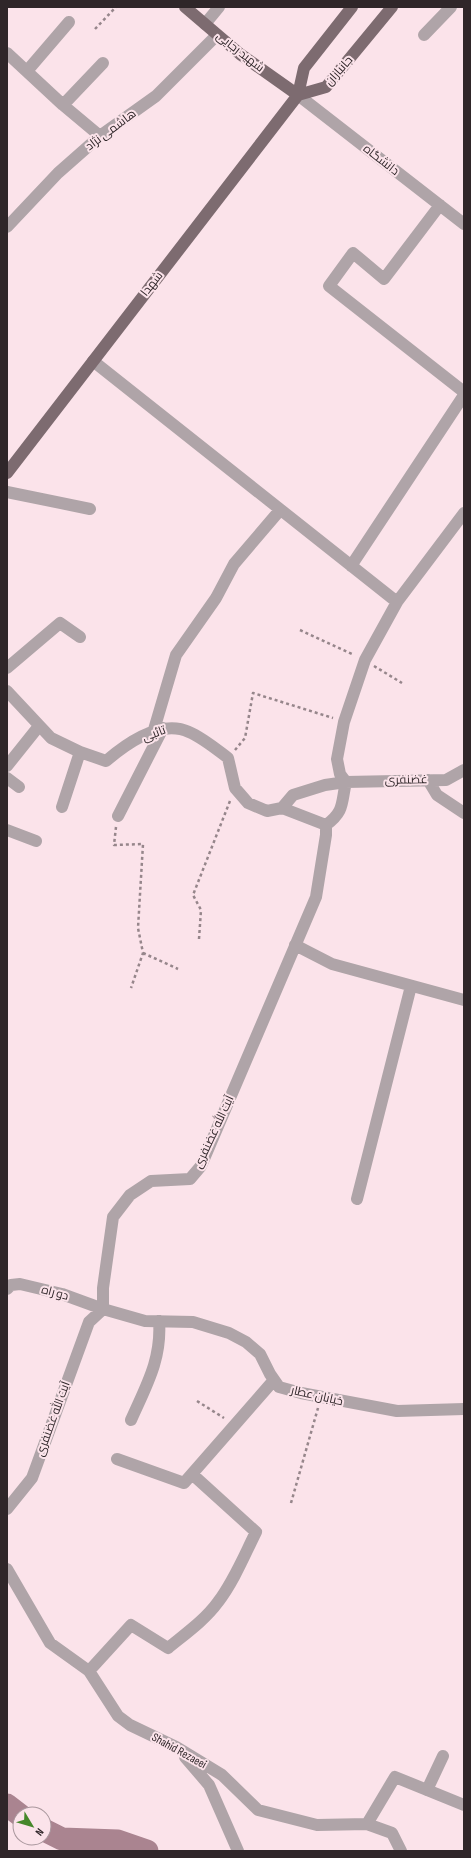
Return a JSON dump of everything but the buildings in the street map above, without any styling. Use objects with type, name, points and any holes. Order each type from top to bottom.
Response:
[{"type":"main road","name":"شهید رجایی","points":[[185,7],[240,54],[298,95]]},
{"type":"main road","points":[[298,95],[304,68],[352,7]]},
{"type":"main road","name":"جانبازان","points":[[298,95],[326,87],[392,7]]},
{"type":"main road","name":"شهدا","points":[[7,473],[298,95]]},
{"type":"street","points":[[205,24],[219,7]]},
{"type":"street","points":[[424,35],[451,7]]},
{"type":"street","points":[[27,71],[69,22]]},
{"type":"street","name":"هاشمی نژاد","points":[[7,227],[58,173],[100,136],[156,96],[217,35]]},
{"type":"street","points":[[7,53],[63,106],[100,136]]},
{"type":"street","points":[[63,106],[103,63]]},
{"type":"street","name":"دانشگاه","points":[[298,95],[464,224]]},
{"type":"street","points":[[351,566],[464,394],[329,286],[352,252],[384,279],[440,205]]},
{"type":"street","points":[[93,361],[396,602]]},
{"type":"street","points":[[7,492],[90,509]]},
{"type":"street","points":[[118,816],[158,730],[176,655],[216,598],[234,564],[280,510]]},
{"type":"street","points":[[228,758],[235,788],[248,803],[267,811],[282,808],[326,830],[342,808],[342,797],[346,782],[340,774],[337,759],[344,722],[365,660],[396,602],[464,513]]},
{"type":"street","points":[[7,668],[60,623],[80,637]]},
{"type":"street","name":"تائبی","points":[[7,691],[51,738],[80,752],[106,761],[117,752],[158,730],[173,727],[188,731],[202,738],[228,758]]},
{"type":"street","points":[[7,766],[39,726]]},
{"type":"street","points":[[62,807],[80,752]]},
{"type":"street","name":"غضنفری","points":[[282,808],[293,795],[319,786],[346,782],[446,780],[464,770]]},
{"type":"street","points":[[7,778],[19,787]]},
{"type":"street","points":[[428,780],[437,795],[464,812]]},
{"type":"street","points":[[7,830],[36,841]]},
{"type":"street","name":"آیت الله غضنفری","points":[[7,1509],[32,1478],[89,1322],[102,1309],[103,1288],[112,1238],[113,1217],[130,1195],[151,1181],[190,1179],[201,1166],[316,897],[326,830]]},
{"type":"street","points":[[295,946],[332,964],[464,1000]]},
{"type":"street","points":[[357,1199],[412,986]]},
{"type":"street","name":"دو راه","points":[[7,1289],[11,1285],[20,1284],[62,1294],[102,1309]]},
{"type":"street","points":[[102,1309],[145,1320],[193,1322],[229,1333],[246,1342],[260,1354],[274,1380],[184,1483],[117,1459]]},
{"type":"street","points":[[131,1420],[153,1372],[161,1340],[160,1321]]},
{"type":"street","name":"خیابان عطار","points":[[274,1380],[279,1387],[321,1398],[397,1411],[464,1409]]},
{"type":"street","points":[[89,1671],[131,1625],[168,1648],[193,1627],[217,1603],[238,1570],[256,1532],[192,1474]]},
{"type":"street","name":"Shahid Rezaeei","points":[[7,1569],[50,1643],[89,1671],[118,1716],[130,1725],[176,1747],[222,1775],[258,1810],[317,1825],[367,1824],[392,1833],[401,1851]]},
{"type":"street","points":[[176,1747],[210,1785],[238,1851]]},
{"type":"street","points":[[427,1790],[443,1756]]},
{"type":"street","points":[[367,1824],[395,1777],[464,1805]]},
{"type":"path","points":[[95,29],[116,7]]},
{"type":"path","points":[[300,630],[365,660],[402,683]]},
{"type":"path","points":[[228,758],[245,738],[253,693],[344,722]]},
{"type":"path","points":[[199,939],[201,910],[193,895],[235,788]]},
{"type":"path","points":[[118,816],[114,845],[143,844],[138,928],[143,953],[131,988]]},
{"type":"path","points":[[143,953],[178,968]]},
{"type":"path","points":[[291,1503],[321,1398]]},
{"type":"path","points":[[197,1401],[235,1425]]},
{"type":"waterway","points":[[7,1805],[12,1809]]},
{"type":"waterway","points":[[52,1834],[62,1839],[118,1841],[147,1851]]}]
